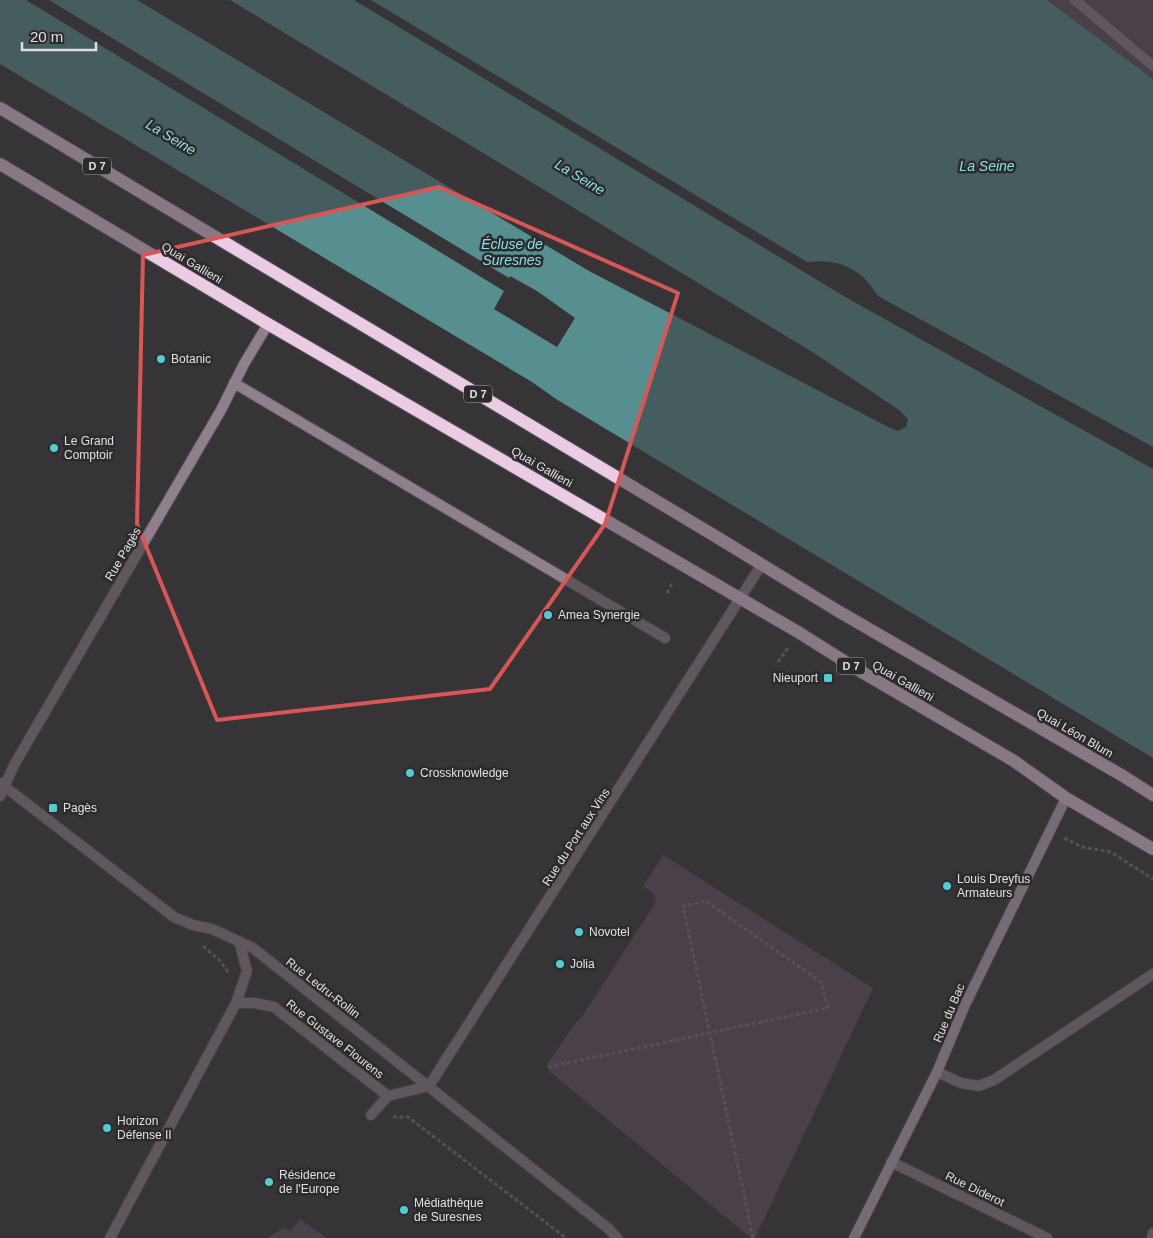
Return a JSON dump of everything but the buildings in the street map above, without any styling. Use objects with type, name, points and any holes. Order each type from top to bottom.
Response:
[{"type":"main road","name":"D 7","points":[[0,108],[762,564]]},
{"type":"main road","name":"Quai Gallieni","points":[[0,164],[268,324],[741,598],[860,671],[1014,761],[1066,798]]},
{"type":"main road","name":"Quai Léon Blum","points":[[762,564],[1153,795]]},
{"type":"main road","name":"D 7","points":[[1066,798],[1153,849]]},
{"type":"street","points":[[1074,0],[1153,66]]},
{"type":"street","name":"Rue Pagès","points":[[2,789],[14,765],[216,418],[244,364],[268,324]]},
{"type":"street","points":[[234,383],[665,638]]},
{"type":"street","name":"Rue du Port aux Vins","points":[[429,1086],[707,654],[762,564]]},
{"type":"street","name":"Rue Ledru-Rollin","points":[[2,789],[174,917],[212,930],[253,948],[429,1086],[617,1238]]},
{"type":"street","name":"Rue du Bac","points":[[854,1238],[937,1072],[965,1005],[1066,798]]},
{"type":"street","points":[[110,1238],[236,1003],[247,971],[239,941]]},
{"type":"street","points":[[937,1072],[961,1083],[979,1086],[994,1080],[1153,974]]},
{"type":"street","name":"Rue Gustave Flourens","points":[[236,1003],[255,1003],[274,1007],[388,1096]]},
{"type":"street","points":[[371,1115],[388,1096],[429,1086]]},
{"type":"street","name":"Rue Diderot","points":[[891,1162],[1047,1238]]},
{"type":"street","points":[[1152,1238],[1153,1233]]},
{"type":"path","points":[[667,593],[673,581]]},
{"type":"path","points":[[778,662],[786,649]]},
{"type":"path","points":[[1069,840],[1082,847],[1111,852],[1153,879]]},
{"type":"path","points":[[548,1067],[710,1034],[828,1008],[821,982],[706,901],[683,906],[710,1034],[753,1238]]},
{"type":"path","points":[[200,944],[220,961],[236,984],[242,989]]},
{"type":"path","points":[[388,1117],[408,1117],[566,1238]]},
{"type":"highlighted area","points":[[439,187],[678,293],[605,524],[490,689],[217,720],[137,524],[143,255]]},
{"type":"shaded area","points":[[1047,0],[1153,0],[1153,79]]},
{"type":"shaded area","points":[[663,855],[873,988],[755,1238],[751,1238],[549,1071],[547,1064],[583,1015],[656,902],[653,893],[643,886]]},
{"type":"shaded area","points":[[300,1219],[326,1238],[267,1238],[283,1228],[291,1231]]},
{"type":"water","name":"Écluse de Suresnes","points":[[0,0],[26,0],[504,291],[494,309],[557,347],[575,318],[537,291],[510,276],[509,278],[49,0],[137,0],[589,271],[890,428],[898,431],[906,427],[908,419],[899,410],[814,353],[230,0],[354,0],[847,298],[1153,469],[1153,758],[556,399],[532,382],[0,64]]},
{"type":"water","name":"La Seine","points":[[371,0],[1047,0],[1153,79],[1153,447],[878,296],[864,278],[848,267],[829,262],[807,262]]},
{"type":"place","name":"Botanic","points":[[161,359]]},
{"type":"place","name":"Le Grand Comptoir","points":[[54,448]]},
{"type":"place","name":"Amea Synergie","points":[[548,615]]},
{"type":"place","name":"Nieuport","points":[[828,678]]},
{"type":"place","name":"Crossknowledge","points":[[410,773]]},
{"type":"place","name":"Pagès","points":[[53,808]]},
{"type":"place","name":"Louis Dreyfus Armateurs","points":[[947,886]]},
{"type":"place","name":"Novotel","points":[[579,932]]},
{"type":"place","name":"Jolia","points":[[560,964]]},
{"type":"place","name":"Horizon Défense II","points":[[107,1128]]},
{"type":"place","name":"Résidence de l'Europe","points":[[269,1182]]},
{"type":"place","name":"Médiathèque de Suresnes","points":[[404,1210]]}]
